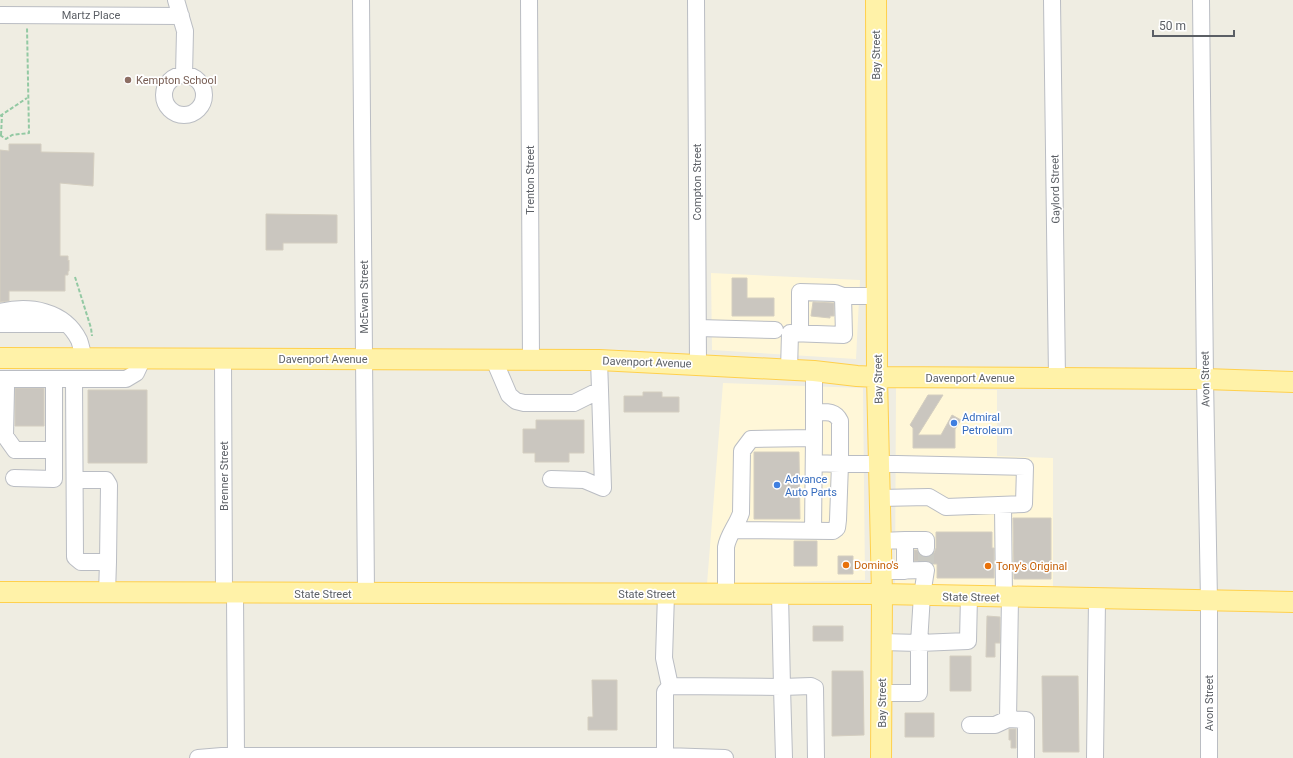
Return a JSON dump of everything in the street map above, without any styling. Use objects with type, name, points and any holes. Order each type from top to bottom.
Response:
[{"type":"main road","name":"Bay Street","points":[[876,0],[877,377],[882,594],[882,758]]},
{"type":"main road","name":"Davenport Avenue","points":[[0,358],[88,350],[143,358],[599,360],[814,371],[877,377],[1205,379],[1293,382]]},
{"type":"main road","name":"State Street","points":[[0,592],[882,594],[1097,600],[1293,602]]},
{"type":"street","points":[[176,0],[185,31],[184,75]]},
{"type":"street","name":"McEwan Street","points":[[362,0],[366,594]]},
{"type":"street","name":"Trenton Street","points":[[528,0],[531,360]]},
{"type":"street","name":"Compton Street","points":[[696,0],[698,364]]},
{"type":"street","name":"Gaylord Street","points":[[1052,0],[1057,378]]},
{"type":"street","name":"Avon Street","points":[[1201,0],[1209,601],[1209,758]]},
{"type":"street","name":"Martz Place","points":[[0,15],[181,16]]},
{"type":"street","points":[[800,333],[800,292],[835,293],[843,296],[877,296]]},
{"type":"street","points":[[789,370],[790,333],[844,334],[843,296]]},
{"type":"street","points":[[0,312],[19,309],[40,310],[52,314],[76,335],[80,342],[88,350]]},
{"type":"street","points":[[0,324],[65,324]]},
{"type":"street","points":[[698,328],[775,330]]},
{"type":"street","points":[[54,450],[15,450],[2,436],[6,388],[2,379],[126,379],[136,373],[143,358]]},
{"type":"street","name":"Brenner Street","points":[[223,359],[236,757]]},
{"type":"street","points":[[494,360],[509,395],[516,401],[524,403],[574,404],[600,390]]},
{"type":"street","points":[[551,479],[584,480],[603,488],[599,360]]},
{"type":"street","points":[[813,531],[814,371]]},
{"type":"street","points":[[14,478],[54,479],[54,379]]},
{"type":"street","points":[[74,379],[75,557],[81,562],[108,562]]},
{"type":"street","points":[[732,530],[833,531],[837,528],[840,464],[840,421],[838,416],[833,412],[814,412]]},
{"type":"street","points":[[726,594],[727,540],[741,513],[742,451],[751,439],[814,438]]},
{"type":"street","points":[[814,463],[1025,467],[1024,504],[946,507],[929,497],[879,498]]},
{"type":"street","points":[[75,480],[106,480],[109,485],[107,593]]},
{"type":"street","points":[[1003,506],[1007,597],[1008,719]]},
{"type":"street","points":[[905,540],[905,571]]},
{"type":"street","points":[[880,541],[905,540],[926,544]]},
{"type":"street","points":[[881,571],[905,571],[926,567],[922,595],[919,643],[919,693],[882,693]]},
{"type":"street","points":[[666,594],[664,658],[670,686]]},
{"type":"street","points":[[780,594],[784,758]]},
{"type":"street","points":[[882,642],[919,643],[968,641],[969,596]]},
{"type":"street","points":[[1095,758],[1097,600]]},
{"type":"street","points":[[670,686],[811,686],[815,688],[816,758]]},
{"type":"street","points":[[665,756],[665,692],[670,686]]},
{"type":"street","points":[[970,725],[995,725],[1008,719],[1026,720],[1026,758]]},
{"type":"street","points":[[198,758],[574,758],[665,756],[725,758]]},
{"type":"path","points":[[27,26],[27,98],[29,133],[12,135],[6,139],[0,135],[1,115],[27,98]]},
{"type":"path","points":[[75,277],[91,328],[88,350]]},
{"type":"shaded area","points":[[711,273],[860,280],[856,359],[712,350]]},
{"type":"shaded area","points":[[723,383],[863,388],[865,580],[707,584]]},
{"type":"shaded area","points":[[896,388],[997,390],[997,456],[1053,458],[1053,589],[895,585]]},
{"type":"building","points":[[9,144],[41,144],[41,152],[94,153],[93,186],[60,183],[60,256],[68,256],[68,261],[69,260],[68,275],[65,275],[65,291],[9,291],[9,301],[0,302],[0,150],[9,151]]},
{"type":"building","points":[[266,214],[337,215],[337,243],[283,243],[283,250],[266,250]]},
{"type":"building","points":[[732,278],[747,278],[747,298],[774,298],[774,316],[732,316]]},
{"type":"building","points":[[813,302],[834,303],[834,316],[830,316],[830,318],[811,316]]},
{"type":"building","points":[[15,388],[44,388],[44,426],[15,426]]},
{"type":"building","points":[[88,390],[147,390],[147,463],[88,463]]},
{"type":"building","points":[[643,392],[662,392],[662,397],[679,397],[679,412],[624,412],[624,396],[643,396]]},
{"type":"building","points":[[928,395],[943,395],[918,435],[941,435],[952,415],[961,420],[955,429],[955,448],[913,448],[913,428],[910,425]]},
{"type":"building","points":[[536,420],[584,420],[584,453],[569,453],[569,462],[535,462],[535,453],[523,453],[523,429],[536,429]]},
{"type":"building","name":"Advance Auto Parts","points":[[754,452],[799,452],[800,519],[754,519]]},
{"type":"building","points":[[1013,518],[1051,518],[1051,579],[1014,579]]},
{"type":"building","points":[[936,532],[992,532],[992,548],[994,548],[994,578],[937,578],[937,564],[926,561],[914,561],[914,550],[917,550],[921,556],[926,557],[934,553],[936,548]]},
{"type":"building","points":[[794,541],[817,541],[817,566],[794,566]]},
{"type":"building","name":"Domino's","points":[[838,556],[853,556],[853,574],[838,574]]},
{"type":"building","points":[[987,616],[1000,617],[1000,643],[995,643],[995,657],[986,657]]},
{"type":"building","points":[[813,626],[843,626],[843,641],[813,641]]},
{"type":"building","points":[[950,656],[971,656],[971,691],[950,691]]},
{"type":"building","points":[[832,671],[863,671],[864,735],[832,736]]},
{"type":"building","points":[[1042,676],[1078,676],[1079,752],[1043,752]]},
{"type":"building","points":[[592,680],[617,680],[617,730],[588,730],[588,717],[593,717]]},
{"type":"building","points":[[905,713],[934,713],[934,737],[905,737]]},
{"type":"building","points":[[1009,729],[1016,729],[1016,748],[1011,748]]},
{"type":"tunnel","points":[[926,548],[926,564]]},
{"type":"place","name":"Kempton School","points":[[128,80]]},
{"type":"place","name":"Admiral Petroleum","points":[[954,423]]},
{"type":"place","name":"Advance Auto Parts","points":[[777,485]]},
{"type":"place","name":"Domino's","points":[[846,565]]},
{"type":"place","name":"Tony's Original","points":[[988,566]]}]
